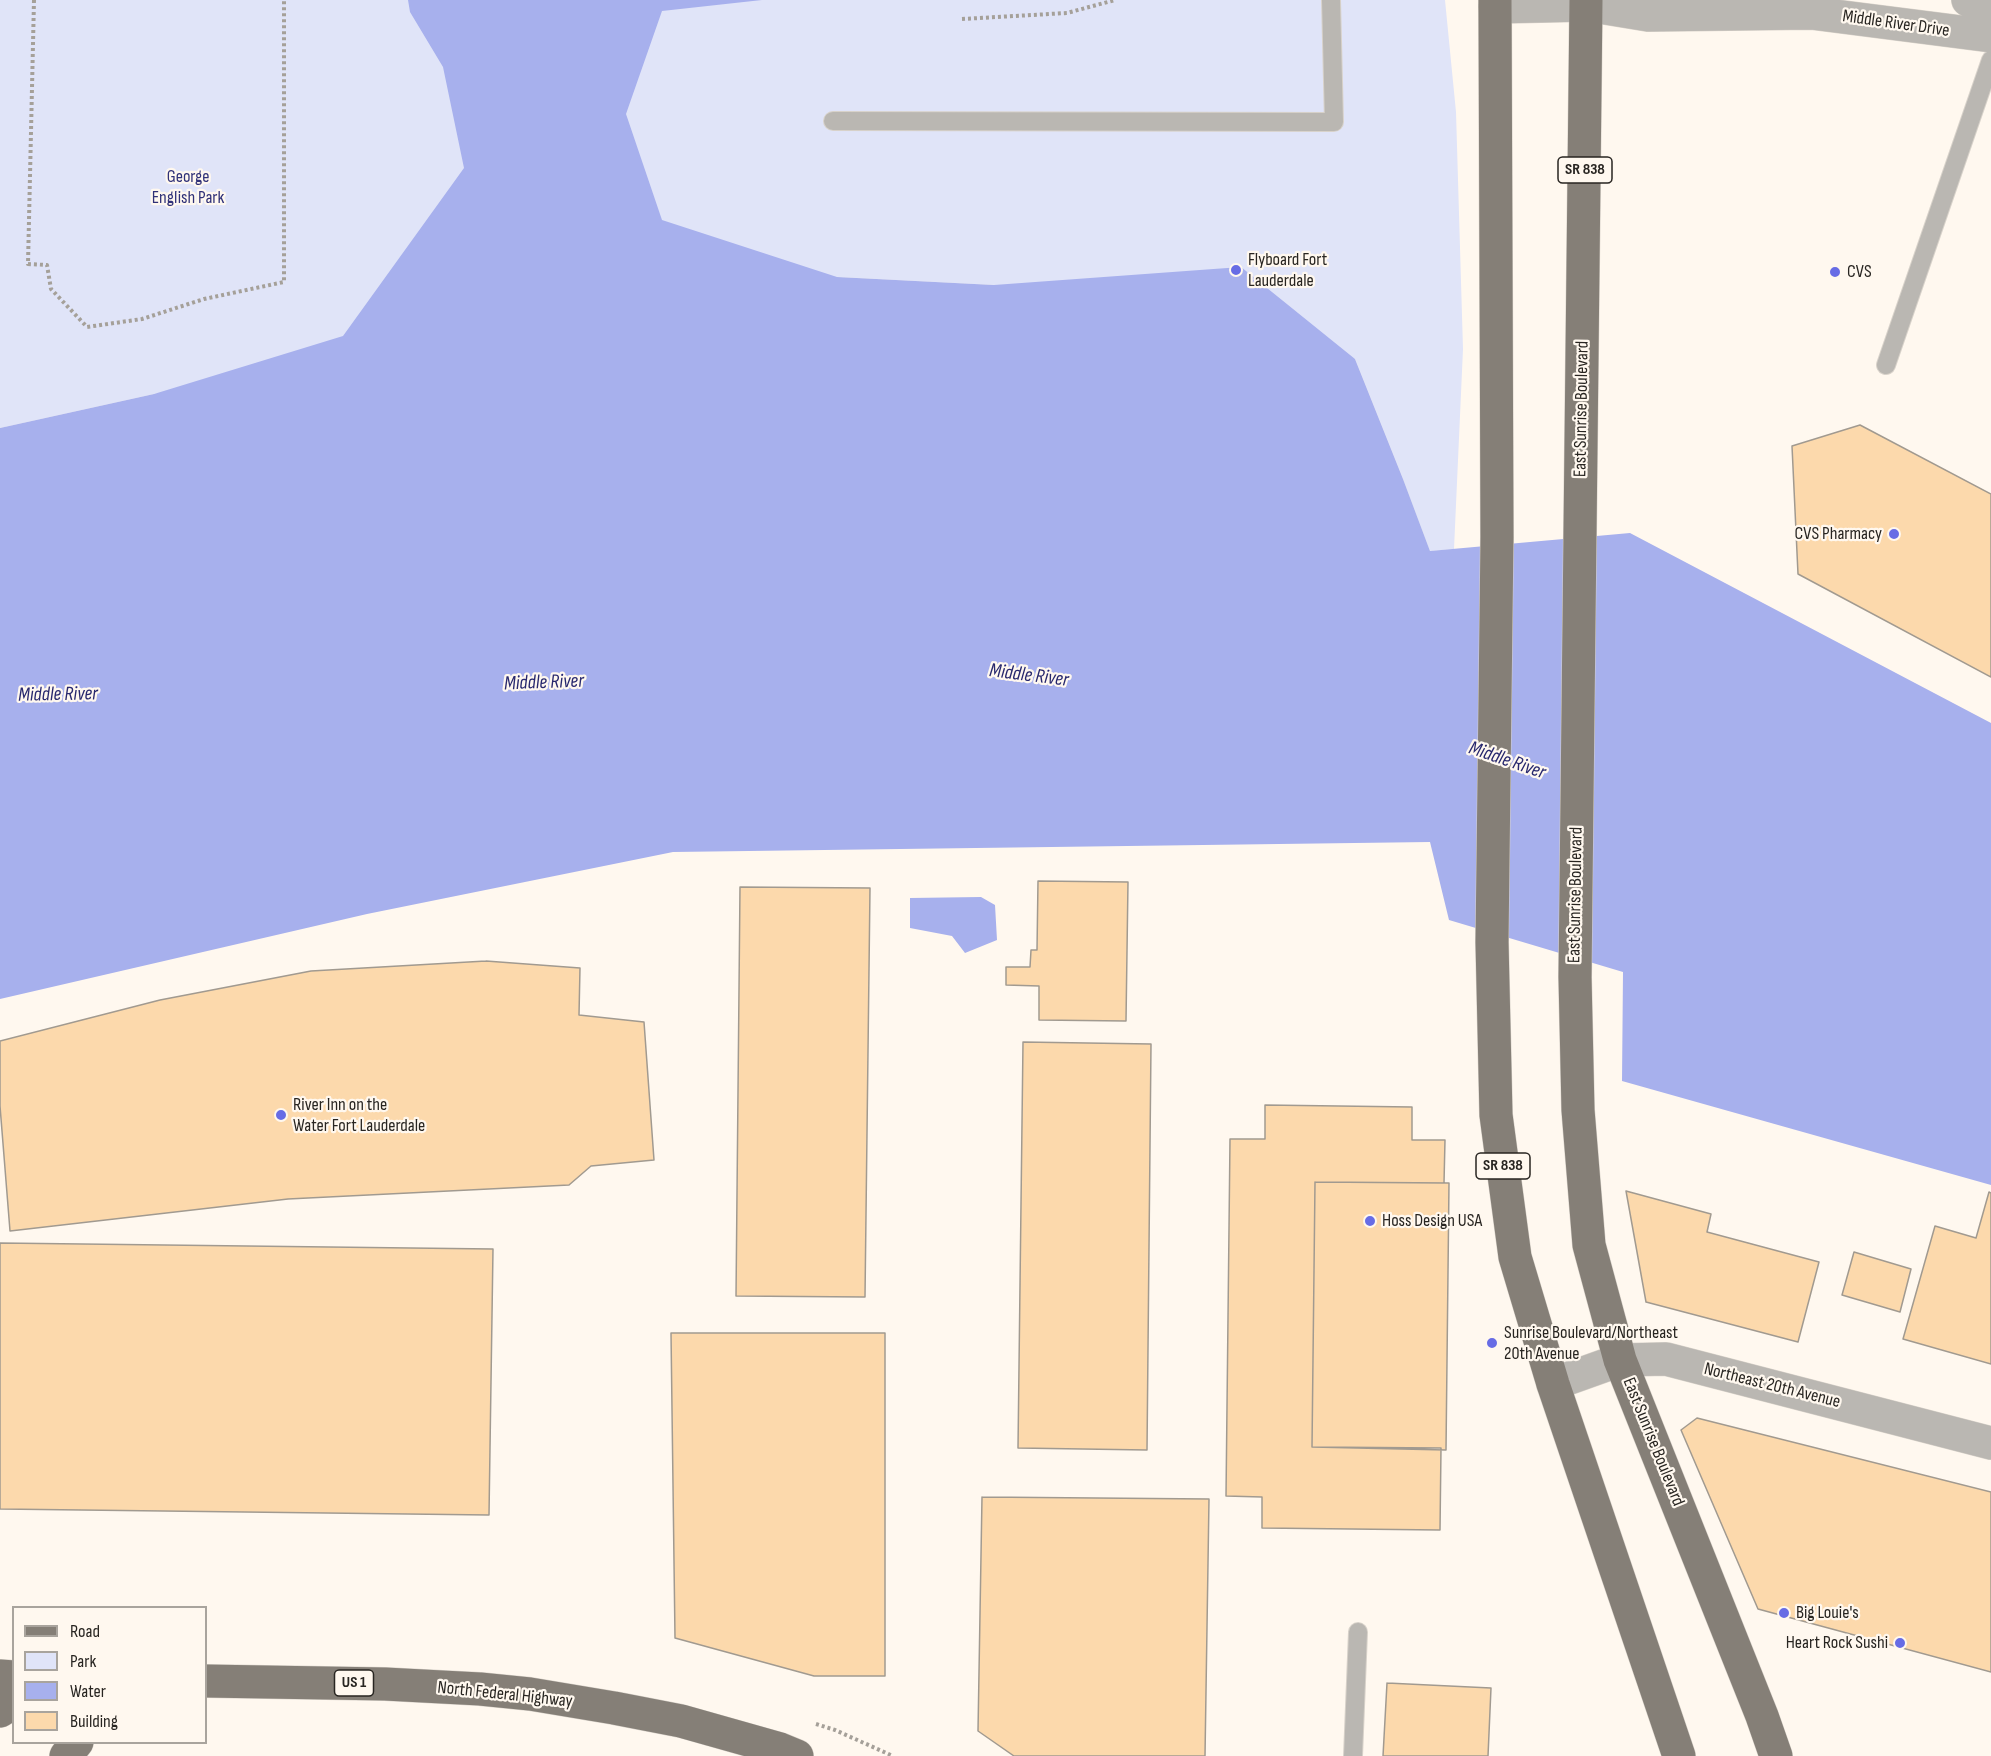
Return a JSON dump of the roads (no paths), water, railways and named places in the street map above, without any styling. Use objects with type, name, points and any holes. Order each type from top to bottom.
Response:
[{"type":"main road","name":"East Sunrise Boulevard","points":[[1591,2],[1575,977],[1578,1110],[1588,1245],[1620,1360],[1776,1756]]},
{"type":"main road","name":"SR 838","points":[[1495,4],[1497,537],[1492,942],[1496,1115],[1515,1257],[1553,1384],[1679,1756]]},
{"type":"main road","name":"North Federal Highway","points":[[210,1684],[385,1684],[530,1694],[681,1721],[797,1756]]},
{"type":"main road","points":[[66,1756],[75,1744]]},
{"type":"street","name":"Middle River Drive","points":[[1968,0],[1991,4]]},
{"type":"street","name":"Middle River Drive","points":[[1495,4],[1591,2],[1648,15],[1811,13],[1991,36]]},
{"type":"street","name":"Northeast 20th Avenue","points":[[1553,1384],[1620,1360],[1666,1359],[1991,1443]]},
{"type":"lane","points":[[833,121],[1334,122],[1331,0]]},
{"type":"lane","points":[[1886,365],[1991,60]]},
{"type":"lane","points":[[1353,1756],[1358,1632]]},
{"type":"water","name":"Middle River","points":[[408,0],[762,0],[662,11],[626,114],[662,220],[837,277],[994,285],[1241,267],[1355,359],[1430,551],[1630,533],[1991,723],[1991,1185],[1622,1081],[1623,972],[1449,920],[1430,842],[673,852],[367,914],[0,999],[0,428],[154,394],[343,336],[464,168],[443,67],[410,12]]},
{"type":"water","points":[[981,897],[995,905],[997,940],[965,953],[952,936],[910,928],[910,898]]},
{"type":"place","name":"Flyboard Fort Lauderdale","points":[[1236,270]]},
{"type":"place","name":"CVS","points":[[1835,272]]},
{"type":"place","name":"CVS Pharmacy","points":[[1894,534]]},
{"type":"place","name":"River Inn on the Water Fort Lauderdale","points":[[281,1115]]},
{"type":"place","name":"Hoss Design USA","points":[[1370,1221]]},
{"type":"place","name":"Sunrise Boulevard/Northeast 20th Avenue","points":[[1492,1343]]},
{"type":"place","name":"Big Louie's","points":[[1784,1613]]},
{"type":"place","name":"Heart Rock Sushi","points":[[1900,1643]]},
{"type":"park label","name":"George English Park","points":[[188,187]]}]
